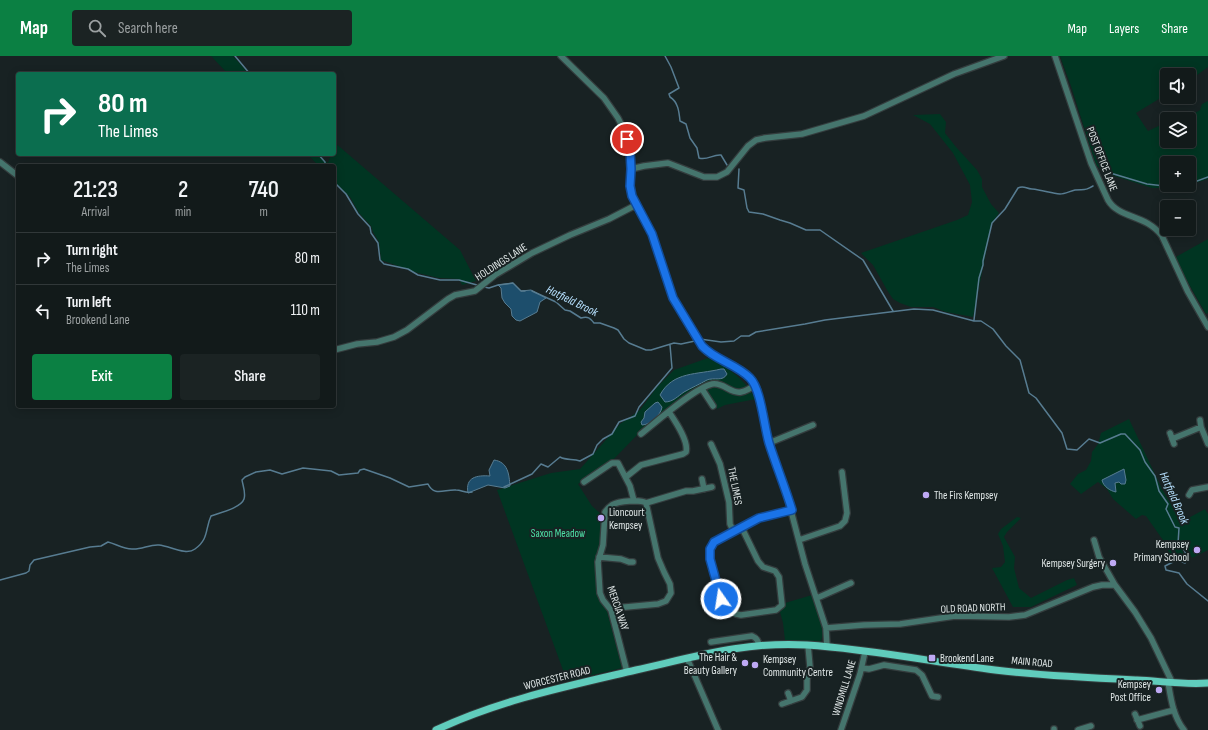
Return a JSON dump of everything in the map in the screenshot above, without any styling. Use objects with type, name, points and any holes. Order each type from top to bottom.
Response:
[{"type":"main road","name":"MAIN ROAD","points":[[687,658],[759,645],[808,645],[997,670],[1080,677],[1208,683]]},
{"type":"main road","name":"WORCESTER ROAD","points":[[436,730],[464,717],[528,696],[687,658]]},
{"type":"street","points":[[561,56],[604,98],[618,118],[627,139],[630,151],[630,186],[636,205],[652,234],[673,298],[695,336],[707,352],[736,368],[751,379],[755,385],[769,443],[792,510],[805,564],[826,628],[827,647]]},
{"type":"street","points":[[631,169],[668,163],[704,177],[717,177],[727,172],[748,146],[756,140],[802,134],[864,116],[954,74],[1004,56]]},
{"type":"street","name":"POST OFFICE LANE","points":[[1055,56],[1091,163],[1111,206],[1123,213],[1149,223],[1162,236],[1188,292],[1206,320],[1208,327]]},
{"type":"street","points":[[0,162],[16,174]]},
{"type":"street","name":"HOLDINGS LANE","points":[[336,349],[394,337],[407,330],[448,300],[455,296],[475,291],[495,275],[532,253],[609,219],[636,205]]},
{"type":"street","points":[[641,434],[687,397],[704,387],[719,384],[739,393],[755,385]]},
{"type":"street","points":[[704,387],[713,406]]},
{"type":"street","points":[[626,477],[641,465],[686,452],[686,444],[669,412]]},
{"type":"street","points":[[1200,420],[1201,427],[1208,444]]},
{"type":"street","points":[[769,443],[813,425]]},
{"type":"street","points":[[1170,433],[1173,441],[1201,427]]},
{"type":"street","name":"THE LIMES","points":[[711,444],[720,464],[729,502],[730,524],[734,532]]},
{"type":"street","points":[[584,482],[614,463],[618,463],[626,477],[633,494],[634,501]]},
{"type":"street","points":[[799,540],[840,526],[845,521],[847,513],[842,472]]},
{"type":"street","points":[[702,479],[704,488]]},
{"type":"street","name":"MERCIA WAY","points":[[627,672],[610,610],[600,593],[598,562],[603,546],[606,512],[612,505],[634,501],[643,501],[646,503],[686,491],[694,491],[712,487]]},
{"type":"street","points":[[1189,495],[1192,490],[1208,487]]},
{"type":"street","points":[[610,610],[615,608],[658,604],[666,601],[671,593],[670,584],[658,558],[646,503]]},
{"type":"street","points":[[742,528],[758,561],[764,567],[776,571],[779,577],[782,605],[776,610],[741,615],[736,614],[727,608],[721,599],[710,559],[710,549],[714,542],[759,518],[792,510]]},
{"type":"street","points":[[1094,540],[1099,557],[1115,585],[1135,612],[1151,638],[1170,682],[1176,718],[1184,730]]},
{"type":"street","points":[[600,557],[633,562]]},
{"type":"street","points":[[817,598],[851,583]]},
{"type":"street","name":"OLD ROAD NORTH","points":[[826,628],[900,624],[955,616],[1009,617],[1025,615],[1093,587],[1115,585]]},
{"type":"street","name":"MAIN ROAD","points":[[711,642],[752,636],[756,637],[759,645]]},
{"type":"street","points":[[782,704],[802,697],[807,690],[807,679],[810,667],[808,645]]},
{"type":"street","name":"WINDMILL LANE","points":[[841,730],[862,668],[865,652]]},
{"type":"street","points":[[687,658],[718,730]]},
{"type":"street","points":[[862,668],[869,669],[884,665],[916,670],[922,674],[932,696],[938,697]]},
{"type":"street","points":[[788,692],[791,701]]},
{"type":"street","points":[[1140,726],[1136,717],[1174,710]]},
{"type":"street","points":[[1078,730],[1091,726]]},
{"type":"green space","points":[[211,56],[233,56],[247,72],[226,72]]},
{"type":"green space","points":[[1060,56],[1208,56],[1208,67],[1196,76],[1196,68],[1160,68],[1160,98],[1136,113],[1148,131],[1160,125],[1160,148],[1196,148],[1196,112],[1200,110],[1202,104],[1208,101],[1208,179],[1196,183],[1196,156],[1160,156],[1160,188],[1152,188],[1105,173],[1096,165]]},
{"type":"green space","points":[[940,114],[946,122],[945,133],[977,170],[982,179],[982,187],[991,204],[999,213],[992,223],[973,317],[946,312],[933,307],[911,307],[893,299],[873,265],[861,253],[968,215],[972,202],[970,185],[953,153],[930,124],[913,115]]},
{"type":"green space","points":[[336,144],[460,250],[476,281],[462,285],[459,279],[439,278],[418,273],[381,260],[379,242],[371,226],[359,213],[350,197],[336,183],[336,164],[317,164],[309,156],[319,156],[328,163],[330,156],[336,156]]},
{"type":"green space","points":[[1208,239],[1208,313],[1206,314],[1174,258]]},
{"type":"green space","name":"Saxon Meadow","points":[[708,358],[736,375],[746,385],[756,399],[725,405],[717,409],[703,387],[640,432],[611,462],[578,484],[592,506],[601,514],[600,545],[595,563],[597,586],[600,600],[607,611],[622,668],[567,681],[497,490],[551,473],[580,469],[620,424],[640,410],[657,387],[674,370]]},
{"type":"green space","points":[[1129,419],[1161,487],[1181,522],[1205,509],[1208,514],[1208,550],[1192,558],[1184,545],[1179,542],[1180,535],[1176,545],[1181,547],[1185,558],[1183,561],[1177,558],[1172,561],[1165,543],[1146,516],[1142,515],[1136,519],[1113,499],[1107,489],[1098,482],[1081,494],[1070,484],[1078,474],[1086,470],[1091,461],[1092,452],[1098,444],[1101,433]]},
{"type":"green space","points":[[1017,517],[1021,518],[1004,537],[1015,557],[1014,568],[1019,588],[1031,598],[1074,578],[1077,585],[1031,607],[1013,607],[992,568],[1001,567],[1005,562],[1003,546],[998,534],[1001,529]]},
{"type":"green space","points":[[812,595],[822,625],[823,632],[820,642],[785,640],[780,612],[785,603]]},
{"type":"water","points":[[513,283],[521,291],[531,290],[546,298],[540,302],[537,312],[520,321],[516,320],[512,316],[511,309],[502,298],[501,288],[498,285]]},
{"type":"water","points":[[724,369],[727,374],[723,378],[707,380],[670,401],[665,402],[660,395],[665,387],[686,375]]},
{"type":"water","points":[[658,402],[662,407],[660,413],[652,421],[642,425],[641,422],[644,418],[645,412]]},
{"type":"water","points":[[494,460],[502,463],[507,469],[510,486],[505,488],[488,485],[468,493],[468,483],[470,480],[481,476],[490,476],[489,470]]},
{"type":"water","points":[[1124,469],[1126,480],[1125,484],[1121,484],[1119,482],[1115,483],[1116,492],[1105,486],[1102,480]]},
{"type":"waterway","name":"Hatfield Brook","points":[[235,56],[248,72]]},
{"type":"waterway","name":"Hatfield Brook","points":[[665,56],[679,88],[669,94],[679,110],[680,121],[686,124],[690,138],[697,148],[699,158],[705,159],[715,155],[721,155],[727,165]]},
{"type":"waterway","name":"Hatfield Brook","points":[[320,156],[325,164]]},
{"type":"waterway","name":"Hatfield Brook","points":[[739,169],[738,188],[744,190],[749,212],[763,214],[806,230],[820,230],[863,260],[893,311]]},
{"type":"waterway","points":[[1107,172],[1147,184],[1160,185]]},
{"type":"waterway","points":[[1196,181],[1208,177]]},
{"type":"waterway","name":"Hatfield Brook","points":[[336,184],[346,194],[358,214],[370,227],[371,233],[378,243],[380,260],[384,264],[408,269],[418,275],[440,280],[459,280],[477,285]]},
{"type":"waterway","points":[[974,320],[979,278],[992,223],[1005,209],[1018,188],[1023,187],[1064,194],[1093,186]]},
{"type":"waterway","name":"Hatfield Brook","points":[[484,287],[489,288],[513,283],[521,291],[525,291]]},
{"type":"waterway","name":"Hatfield Brook","points":[[532,291],[556,302],[565,310],[570,311],[581,318],[587,317],[594,323],[600,323],[618,330],[624,339],[629,343],[646,350],[651,350],[674,343],[681,344],[695,341]]},
{"type":"waterway","name":"Hatfield Brook","points":[[700,339],[721,342],[734,341],[741,336],[749,336],[756,332],[825,320],[914,309],[933,310],[974,321],[981,321],[993,329],[1006,346],[1020,360],[1029,393],[1036,398],[1062,433],[1067,449],[1077,450],[1089,439],[1100,443],[1121,434],[1125,434],[1140,450],[1145,462],[1155,476],[1159,491],[1168,504],[1166,509],[1175,527],[1179,528],[1178,544],[1182,546],[1188,558],[1185,563],[1177,560],[1165,566],[1166,570],[1179,573],[1187,584],[1208,601]]},
{"type":"waterway","points":[[504,487],[532,474],[541,464],[548,467],[560,457],[580,461],[593,454],[597,445],[603,439],[612,434],[619,422],[635,416],[639,407],[672,368],[670,345]]},
{"type":"waterway","points":[[0,580],[26,573],[29,571],[30,565],[34,560],[90,547],[101,546],[108,542],[129,549],[139,549],[152,545],[159,545],[183,551],[191,551],[195,549],[205,538],[211,516],[234,508],[242,502],[245,494],[242,480],[256,472],[270,470],[282,474],[303,468],[331,471],[339,475],[358,473],[360,470],[364,469],[390,478],[409,487],[428,484],[430,488],[440,492],[452,490],[468,493],[472,492]]},
{"type":"place","name":"The Firs Kempsey","points":[[926,495]]},
{"type":"place","name":"Lioncourt Kempsey","points":[[601,518]]},
{"type":"place","name":"Kempsey Primary School","points":[[1197,550]]},
{"type":"place","name":"Kempsey Surgery","points":[[1113,563]]},
{"type":"place","name":"Brookend Lane","points":[[932,658]]},
{"type":"place","name":"The Hair & Beauty Gallery","points":[[745,663]]},
{"type":"place","name":"Kempsey Community Centre","points":[[755,665]]},
{"type":"place","name":"Kempsey Post Office","points":[[1159,690]]},
{"type":"route","points":[[627,139],[630,151],[630,186],[632,196],[652,234],[673,298],[695,336],[707,352],[746,375],[751,379],[757,388],[769,443],[792,510],[759,518],[714,542],[710,549],[710,559],[721,599]]}]
